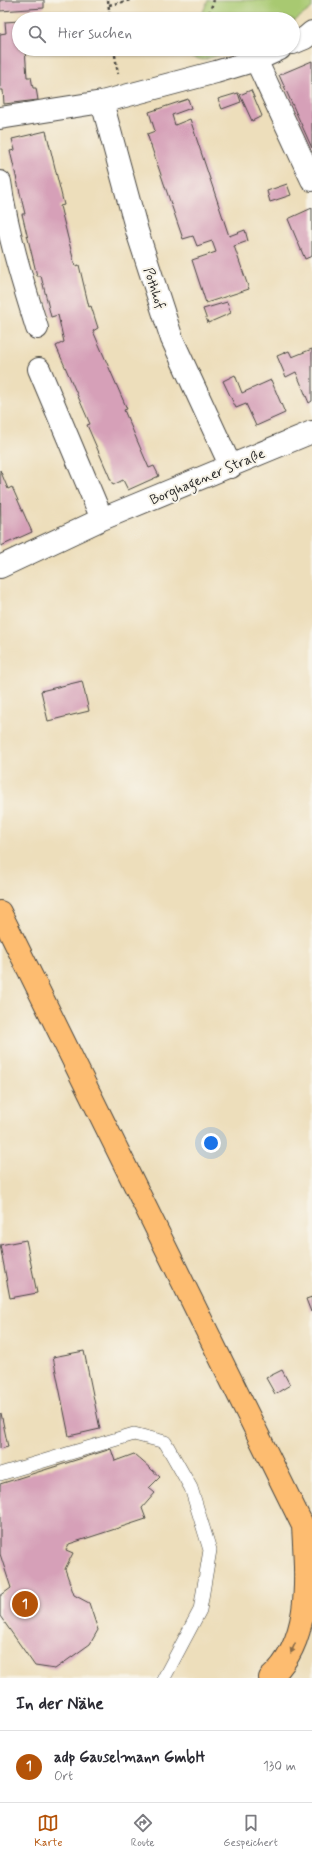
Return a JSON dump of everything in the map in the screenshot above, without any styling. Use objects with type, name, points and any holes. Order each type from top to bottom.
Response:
[{"type":"highway","points":[[0,912],[307,1540],[312,1589]]},
{"type":"highway","points":[[270,1678],[290,1654],[302,1625],[305,1599],[307,1540]]},
{"type":"street","points":[[300,40],[312,32]]},
{"type":"street","points":[[0,118],[102,102],[256,60],[265,56]]},
{"type":"street","points":[[256,60],[312,180]]},
{"type":"street","name":"Pothhof","points":[[102,102],[137,231],[172,339],[231,467]]},
{"type":"street","points":[[0,182],[3,205],[18,267],[37,328]]},
{"type":"street","points":[[39,369],[102,519]]},
{"type":"street","name":"Borghagener Straße","points":[[0,567],[102,519],[231,467],[312,432]]},
{"type":"lane","points":[[0,1474],[134,1434],[165,1442],[191,1488],[210,1550],[200,1610],[164,1678]]},
{"type":"path","points":[[108,0],[109,12]]},
{"type":"path","points":[[108,5],[131,0]]},
{"type":"path","points":[[210,12],[214,0]]},
{"type":"green space","points":[[208,0],[312,0],[312,8],[300,17],[300,12],[203,12]]},
{"type":"green space","points":[[189,56],[215,56],[203,60]]},
{"type":"building","points":[[0,0],[44,0],[44,8],[0,11]]},
{"type":"building","points":[[5,22],[12,22],[12,56],[26,56],[27,77],[31,77],[33,88],[36,88],[38,100],[4,104],[3,90],[0,90],[0,34],[6,33]]},
{"type":"building","points":[[312,61],[312,148],[279,75]]},
{"type":"building","points":[[251,90],[262,116],[252,121],[240,95]]},
{"type":"building","points":[[238,93],[241,102],[222,109],[218,99]]},
{"type":"building","points":[[188,99],[191,108],[172,115],[175,125],[190,119],[229,236],[245,230],[248,241],[234,246],[249,289],[206,303],[192,260],[216,252],[212,241],[197,246],[193,236],[183,239],[147,134],[155,131],[149,112]]},
{"type":"building","points":[[46,131],[64,205],[60,206],[75,266],[79,265],[89,307],[91,306],[98,328],[93,331],[127,409],[124,410],[149,468],[154,466],[159,476],[128,490],[123,480],[113,485],[87,425],[90,424],[56,346],[64,342],[58,315],[51,317],[41,276],[37,276],[22,214],[25,214],[10,151],[15,150],[12,139]]},
{"type":"building","points":[[287,184],[291,195],[270,202],[267,191]]},
{"type":"building","points":[[312,208],[312,256],[305,259],[288,219]]},
{"type":"building","points":[[227,302],[231,313],[208,323],[203,309]]},
{"type":"building","points":[[312,349],[312,401],[309,403],[296,372],[286,377],[277,356],[289,351],[292,357]]},
{"type":"building","points":[[235,375],[242,393],[271,380],[285,413],[256,426],[246,404],[236,408],[223,381]]},
{"type":"building","points":[[0,470],[8,489],[12,487],[32,532],[1,546]]},
{"type":"building","points":[[82,681],[89,711],[48,721],[41,691]]},
{"type":"building","points":[[26,1240],[37,1293],[10,1298],[0,1245]]},
{"type":"building","points":[[312,1297],[312,1311],[311,1312],[306,1299]]},
{"type":"building","points":[[84,1351],[100,1429],[69,1436],[53,1357]]},
{"type":"building","points":[[282,1370],[290,1385],[275,1394],[266,1378]]},
{"type":"building","points":[[1,1413],[8,1447],[0,1449],[0,1414]]},
{"type":"building","points":[[111,1449],[115,1461],[134,1454],[160,1477],[149,1488],[155,1493],[142,1508],[146,1519],[69,1544],[66,1550],[73,1553],[65,1569],[74,1595],[89,1603],[98,1630],[90,1644],[55,1669],[35,1666],[0,1616],[0,1596],[11,1588],[0,1554],[0,1484]]},
{"type":"place","name":"adp Gauselmann GmbH","points":[[25,1604]]}]
